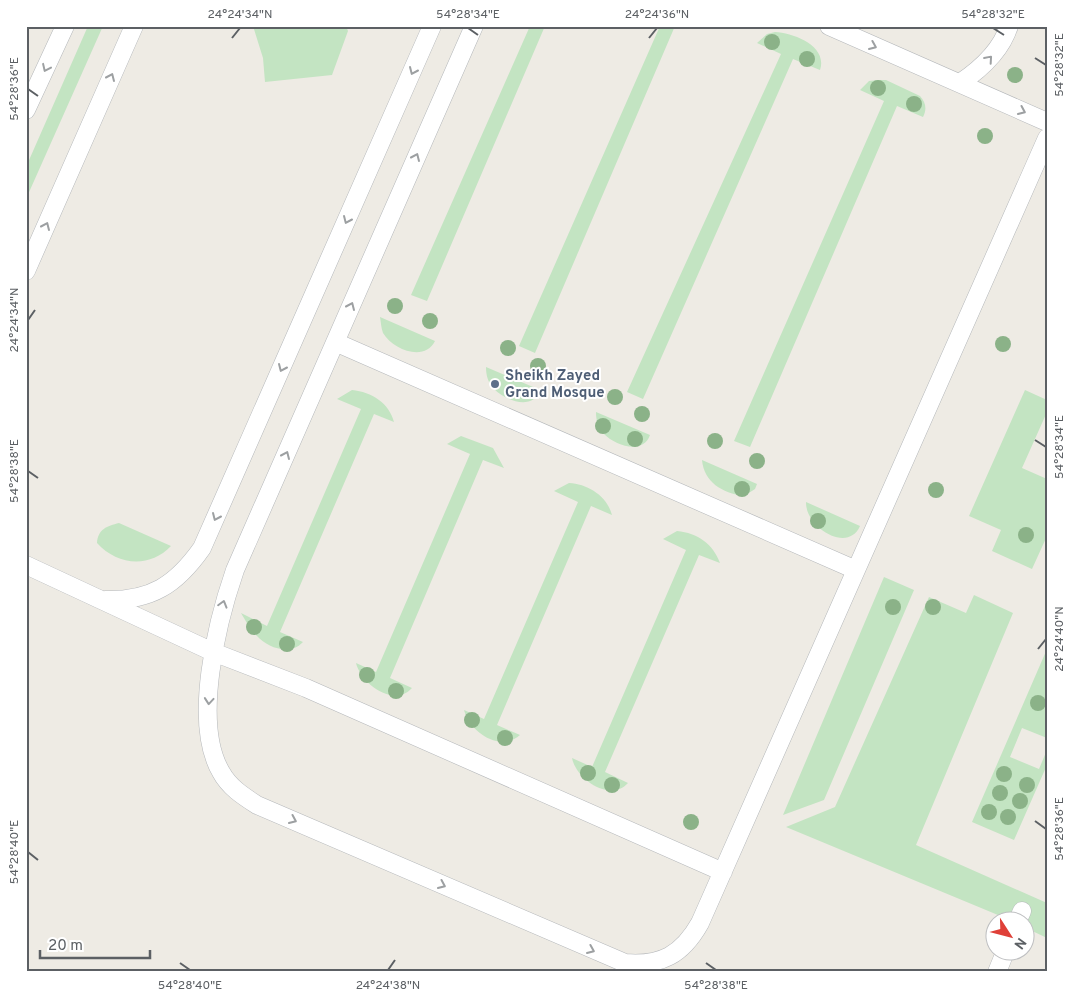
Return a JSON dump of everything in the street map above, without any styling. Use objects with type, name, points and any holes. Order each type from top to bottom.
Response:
[{"type":"lane","points":[[26,110],[65,26]]},
{"type":"lane","points":[[26,270],[134,26]]},
{"type":"lane","points":[[100,600],[124,600],[148,595],[170,584],[188,568],[202,548],[432,26]]},
{"type":"lane","points":[[474,26],[235,570],[218,624],[213,652],[207,722],[208,740],[221,773],[244,796],[257,805],[584,948],[625,963],[643,964],[661,960],[678,952],[691,939],[723,872],[1047,138]]},
{"type":"lane","points":[[829,26],[1047,122]]},
{"type":"lane","points":[[960,83],[988,61],[999,46],[1009,26]]},
{"type":"lane","points":[[335,342],[856,570]]},
{"type":"lane","points":[[26,564],[213,652],[306,688],[723,872]]},
{"type":"lane","points":[[997,972],[1002,960]]},
{"type":"green space","points":[[88,26],[103,26],[26,199],[26,167]]},
{"type":"green space","points":[[253,26],[346,26],[348,31],[332,75],[265,82],[263,58]]},
{"type":"green space","points":[[530,26],[545,26],[427,301],[411,295]]},
{"type":"green space","points":[[660,26],[675,26],[535,353],[519,346]]},
{"type":"green space","points":[[775,32],[791,35],[808,42],[819,54],[820,70],[793,59],[643,399],[627,392],[781,54],[757,43],[767,34]]},
{"type":"green space","points":[[886,80],[920,96],[925,106],[923,117],[897,106],[750,447],[734,441],[884,101],[860,90],[869,81]]},
{"type":"green space","points":[[380,317],[435,341],[424,351],[417,352],[401,349],[383,333]]},
{"type":"green space","points":[[486,367],[540,390],[532,400],[519,402],[512,400],[492,387],[486,373]]},
{"type":"green space","points":[[352,390],[366,393],[379,400],[388,409],[394,422],[374,414],[280,632],[303,642],[292,649],[279,649],[267,644],[257,636],[241,613],[267,626],[361,409],[337,399]]},
{"type":"green space","points":[[1025,390],[1047,400],[1047,412],[1022,468],[1047,479],[1047,536],[1032,569],[992,551],[1001,530],[969,516]]},
{"type":"green space","points":[[596,412],[650,435],[642,445],[636,447],[622,445],[609,438],[600,429]]},
{"type":"green space","points":[[461,436],[493,448],[504,468],[483,460],[390,678],[412,688],[405,694],[388,694],[379,691],[364,679],[356,663],[376,672],[470,454],[447,444]]},
{"type":"green space","points":[[702,460],[757,484],[755,489],[744,496],[722,489],[710,480],[703,468]]},
{"type":"green space","points":[[569,483],[583,486],[596,492],[606,502],[612,515],[591,506],[497,725],[520,735],[504,742],[495,741],[487,738],[472,726],[464,710],[484,719],[578,502],[554,491]]},
{"type":"green space","points":[[806,502],[860,526],[854,534],[846,538],[828,534],[812,520]]},
{"type":"green space","points":[[119,523],[171,546],[153,558],[143,561],[123,560],[114,556],[97,543],[101,531]]},
{"type":"green space","points":[[677,531],[692,534],[704,541],[713,550],[720,563],[699,555],[605,772],[628,783],[621,789],[603,789],[595,786],[580,774],[572,758],[592,767],[686,550],[663,539]]},
{"type":"green space","points":[[884,577],[914,590],[824,800],[783,815]]},
{"type":"green space","points":[[974,595],[1013,613],[916,845],[1047,903],[1047,938],[1036,933],[1036,910],[986,910],[786,827],[835,807],[929,597],[966,613]]},
{"type":"green space","points":[[1047,649],[1047,738],[1022,728],[1010,757],[1039,769],[1047,750],[1047,765],[1014,840],[972,822]]},
{"type":"place","name":"Sheikh Zayed Grand Mosque","points":[[495,384]]}]
